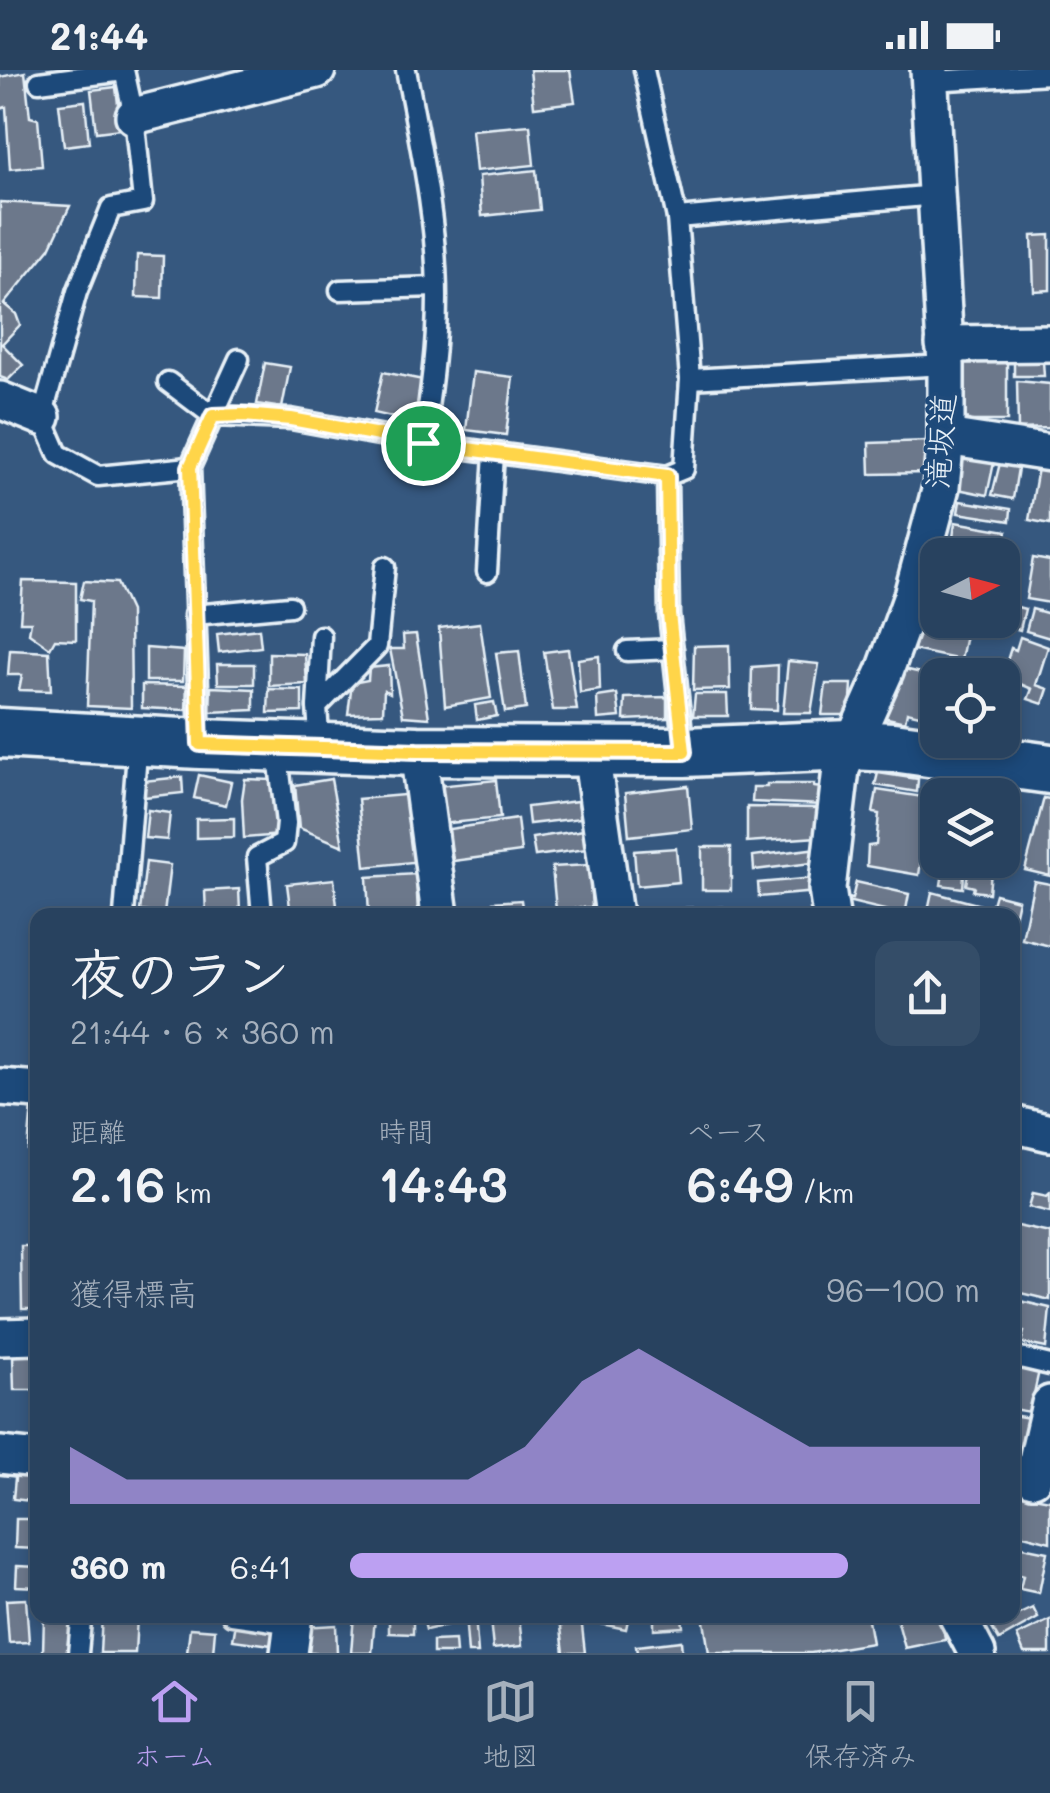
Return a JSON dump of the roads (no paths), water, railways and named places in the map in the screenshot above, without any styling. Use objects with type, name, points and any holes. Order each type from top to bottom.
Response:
[{"type":"street","points":[[134,116],[309,71]]},
{"type":"street","name":"滝坂道","points":[[829,908],[828,889],[841,769],[885,671],[912,596],[941,487],[946,437],[945,355],[929,75]]},
{"type":"street","points":[[945,355],[1050,342]]},
{"type":"street","points":[[0,400],[42,417]]},
{"type":"street","points":[[946,437],[1050,452]]},
{"type":"street","points":[[0,732],[200,744],[304,734],[418,751],[684,752],[850,745],[893,747],[1050,770]]},
{"type":"street","points":[[418,751],[439,908]]},
{"type":"street","points":[[591,752],[613,908]]},
{"type":"street","points":[[0,1087],[30,1089]]},
{"type":"street","points":[[1020,1126],[1050,1133]]},
{"type":"street","points":[[0,1336],[30,1336]]},
{"type":"street","points":[[1032,1478],[1050,1404]]},
{"type":"street","points":[[0,1455],[30,1458]]},
{"type":"street","points":[[961,1623],[977,1653]]},
{"type":"lane","points":[[406,70],[423,158],[436,287],[434,370],[423,443]]},
{"type":"lane","points":[[168,382],[213,416],[291,419],[423,443],[667,476],[684,469],[690,378],[677,218],[644,70]]},
{"type":"lane","points":[[39,82],[124,71],[134,116],[143,202],[111,208],[77,292],[42,417],[58,454],[98,476],[190,467]]},
{"type":"lane","points":[[929,75],[1050,74]]},
{"type":"lane","points":[[677,218],[936,195]]},
{"type":"lane","points":[[340,290],[436,287]]},
{"type":"lane","points":[[690,378],[945,355]]},
{"type":"lane","points":[[200,744],[190,467],[239,359]]},
{"type":"lane","points":[[488,572],[494,452]]},
{"type":"lane","points":[[667,476],[669,614],[684,752]]},
{"type":"lane","points":[[304,734],[377,646],[385,566]]},
{"type":"lane","points":[[194,615],[290,606]]},
{"type":"lane","points":[[262,908],[258,857],[284,843],[321,636]]},
{"type":"lane","points":[[627,651],[673,649]]},
{"type":"lane","points":[[125,908],[138,740]]},
{"type":"lane","points":[[1020,1358],[1050,1365]]},
{"type":"lane","points":[[78,1653],[81,1623]]},
{"type":"lane","points":[[262,1623],[292,1631]]}]
